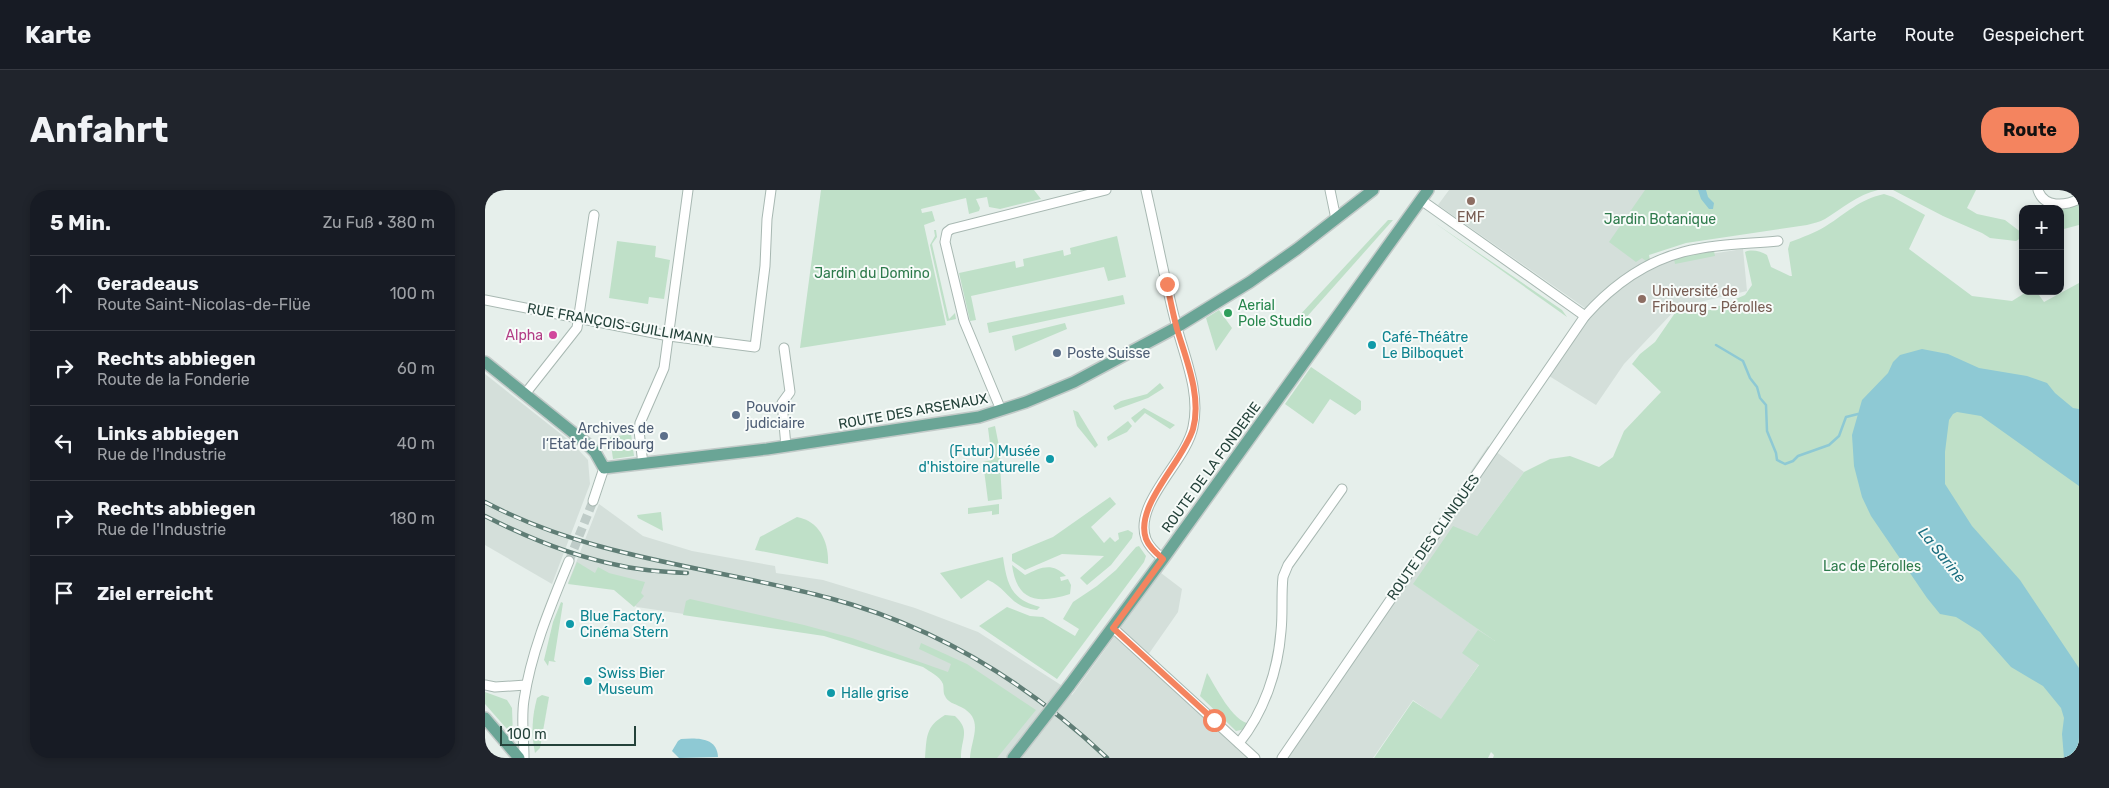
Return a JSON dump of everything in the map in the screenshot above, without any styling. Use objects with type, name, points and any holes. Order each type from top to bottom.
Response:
[{"type":"main road","name":"ROUTE DES ARSENAUX","points":[[605,468],[786,446],[953,421],[1001,410],[1074,382],[1177,327],[1250,282],[1373,190]]},
{"type":"main road","name":"ROUTE DE LA FONDERIE","points":[[1013,758],[1113,628],[1428,190]]},
{"type":"main road","points":[[485,362],[586,443],[595,452],[605,468]]},
{"type":"main road","points":[[485,718],[519,758]]},
{"type":"street","points":[[643,464],[639,431],[640,423],[664,368],[688,190]]},
{"type":"street","name":"RUE FRANÇOIS-GUILLIMANN","points":[[485,300],[669,336],[755,347],[765,266],[771,190]]},
{"type":"street","points":[[1001,410],[964,321],[945,242],[947,232],[957,227],[1105,190]]},
{"type":"street","points":[[1146,190],[1177,327],[1190,374],[1195,406],[1189,440],[1179,459],[1156,493],[1147,513],[1144,527],[1146,540],[1163,559]]},
{"type":"street","points":[[1330,190],[1336,219]]},
{"type":"street","points":[[2038,190],[2043,198],[2054,204],[2070,204],[2079,199]]},
{"type":"street","points":[[1421,200],[1585,316]]},
{"type":"street","points":[[525,394],[577,328],[594,215]]},
{"type":"street","name":"ROUTE DES CLINIQUES","points":[[1282,758],[1585,316],[1611,291],[1656,262],[1684,252],[1778,241]]},
{"type":"street","points":[[784,348],[790,392],[782,403],[786,446]]},
{"type":"street","points":[[593,500],[605,468]]},
{"type":"street","points":[[1239,744],[1254,723],[1264,703],[1278,656],[1282,626],[1282,588],[1286,571],[1342,489]]},
{"type":"street","points":[[524,758],[523,702],[543,628],[569,560]]},
{"type":"street","points":[[1113,628],[1255,758]]},
{"type":"street","points":[[485,685],[495,687],[527,686]]},
{"type":"shaded area","name":"Université de Fribourg - Pérolles","points":[[1449,190],[1676,190],[1639,251],[1651,269],[1671,260],[1743,249],[1747,291],[1678,307],[1624,364],[1596,405],[1541,371],[1585,308],[1438,205]]},
{"type":"shaded area","points":[[485,374],[571,442],[588,460],[590,484],[552,584],[485,545]]},
{"type":"shaded area","points":[[1488,446],[1524,472],[1477,536],[1414,584],[1495,641],[1441,720],[1413,700],[1373,758],[1278,758]]},
{"type":"shaded area","points":[[599,504],[643,536],[692,551],[775,566],[776,573],[823,580],[915,608],[978,632],[1061,685],[1072,695],[1161,573],[1182,589],[1178,612],[1148,655],[1259,758],[995,758],[976,682],[824,635],[637,607],[614,589],[568,583]]},
{"type":"green space","name":"Jardin du Domino","points":[[821,190],[1034,190],[1041,199],[1000,209],[989,207],[987,197],[976,199],[980,208],[979,211],[969,214],[966,198],[921,209],[922,213],[932,211],[935,221],[924,225],[946,325],[800,348]]},
{"type":"green space","name":"Jardin Botanique","points":[[1645,190],[1878,190],[1857,198],[1819,222],[1686,243],[1649,255],[1650,260],[1647,262],[1642,258],[1636,262],[1609,242]]},
{"type":"green space","points":[[1893,190],[1976,190],[1967,208],[1977,214],[2005,220],[2019,231],[2019,239],[2016,241],[1990,238]]},
{"type":"green space","name":"Lac de Pérolles","points":[[1884,194],[1893,197],[1925,215],[1909,249],[1972,296],[2012,301],[2022,295],[2039,295],[2044,302],[2057,295],[2064,295],[2064,291],[2079,283],[2079,758],[1493,758],[1494,755],[1491,752],[1488,758],[1374,758],[1413,701],[1441,719],[1479,665],[1462,653],[1478,630],[1495,641],[1413,584],[1453,526],[1477,536],[1524,472],[1550,459],[1570,456],[1599,467],[1613,457],[1624,431],[1661,392],[1632,364],[1640,354],[1655,342],[1675,313],[1710,310],[1745,295],[1752,285],[1745,252],[1747,251],[1756,251],[1767,255],[1771,267],[1792,276],[1788,249],[1790,242],[1809,235],[1860,203]]},
{"type":"green space","points":[[2079,204],[2079,225],[2064,229],[2064,208]]},
{"type":"green space","points":[[1388,220],[1393,220],[1304,320],[1299,316]]},
{"type":"green space","points":[[1435,223],[1562,310],[1567,317]]},
{"type":"green space","points":[[934,230],[936,230],[937,237],[932,244],[949,319],[955,313],[956,319],[947,321],[930,245],[935,236]]},
{"type":"green space","points":[[1117,236],[1126,277],[1108,281],[1104,267],[971,296],[976,320],[970,321],[959,273],[1015,261],[1016,268],[1024,266],[1023,259],[1063,250],[1064,256],[1071,254],[1070,248]]},
{"type":"green space","points":[[617,241],[656,246],[655,257],[670,260],[664,299],[649,297],[648,304],[609,298]]},
{"type":"green space","points":[[1714,251],[1715,256],[1675,264],[1674,259]]},
{"type":"green space","points":[[1123,295],[1125,304],[989,333],[987,323]]},
{"type":"green space","points":[[1219,310],[1232,328],[1216,351],[1206,318]]},
{"type":"green space","points":[[1065,323],[1067,329],[1015,351],[1012,336]]},
{"type":"green space","points":[[1311,367],[1361,401],[1361,410],[1355,415],[1330,399],[1313,424],[1285,404]]},
{"type":"green space","points":[[1160,383],[1164,388],[1148,398],[1115,410],[1113,406],[1121,401],[1147,394]]},
{"type":"green space","points":[[1144,408],[1175,425],[1170,429],[1145,413],[1135,423],[1131,418]]},
{"type":"green space","points":[[1073,410],[1078,412],[1098,445],[1095,448],[1077,426]]},
{"type":"green space","points":[[1128,421],[1132,426],[1127,432],[1108,441],[1107,437]]},
{"type":"green space","points":[[995,426],[999,446],[1002,499],[988,501],[983,462],[992,460],[988,428]]},
{"type":"green space","points":[[631,434],[634,456],[613,459],[610,437]]},
{"type":"green space","points":[[1110,497],[1116,504],[1091,527],[1104,543],[1110,537],[1115,542],[1119,539],[1118,533],[1128,530],[1133,533],[1132,538],[1111,565],[1087,585],[1080,578],[1104,556],[1062,554],[1025,570],[1012,561],[1012,554],[1053,537]]},
{"type":"green space","points":[[999,504],[999,514],[992,515],[992,511],[968,514],[968,508]]},
{"type":"green space","points":[[661,512],[663,531],[638,518],[637,515]]},
{"type":"green space","points":[[797,517],[812,523],[821,534],[827,548],[828,564],[755,550],[760,537]]},
{"type":"green space","points":[[1139,546],[1146,556],[1144,562],[1057,679],[979,626],[1007,607],[1030,616],[1043,617],[1075,636],[1079,629],[1063,619],[1073,602],[1116,570]]},
{"type":"green space","points":[[1003,557],[1006,575],[1012,589],[1023,600],[1040,607],[1037,610],[1015,602],[1001,588],[988,580],[961,599],[940,573]]},
{"type":"green space","points":[[577,562],[595,573],[598,567],[609,573],[645,582],[641,593],[644,596],[634,607],[614,590],[568,584]]},
{"type":"green space","points":[[1012,565],[1025,575],[1046,567],[1056,569],[1066,576],[1060,577],[1061,581],[1068,579],[1071,585],[1070,594],[1048,599],[1031,597],[1019,587]]},
{"type":"green space","points":[[690,599],[852,638],[948,672],[951,664],[919,649],[921,643],[967,664],[1036,710],[997,758],[970,758],[975,730],[973,717],[961,707],[947,700],[944,695],[942,681],[923,667],[824,636],[683,615],[686,601]]},
{"type":"green space","points":[[561,602],[563,603],[554,660],[556,662],[549,661],[548,666],[544,660],[553,622]]},
{"type":"green space","points":[[1207,673],[1231,710],[1243,722],[1250,724],[1246,729],[1236,731],[1200,696]]},
{"type":"green space","points":[[485,692],[507,700],[512,708],[513,736],[485,704]]},
{"type":"green space","points":[[542,695],[549,697],[540,748],[535,753],[533,718],[537,698]]},
{"type":"green space","points":[[945,715],[955,716],[963,726],[964,735],[961,758],[925,758],[930,728],[938,719]]},
{"type":"water","points":[[1698,190],[1706,190],[1708,197],[1714,203],[1713,209],[1709,209],[1701,199]]},
{"type":"water","name":"La Sarine","points":[[1922,349],[1948,354],[1979,368],[2027,376],[2047,383],[2055,393],[2073,408],[2079,409],[2079,486],[1981,416],[1957,412],[1949,420],[1945,452],[1945,484],[1972,526],[2020,580],[2079,668],[2079,758],[2064,758],[2062,734],[2064,718],[2061,708],[2043,686],[2011,667],[1980,632],[1956,617],[1940,614],[1871,516],[1862,497],[1854,466],[1852,435],[1862,400],[1888,373],[1893,362],[1900,355]]},
{"type":"water","points":[[681,739],[699,739],[710,742],[717,750],[718,757],[679,758],[672,751]]},
{"type":"waterway","points":[[1716,345],[1743,361],[1750,378],[1757,387],[1760,398],[1766,405],[1767,431],[1777,460],[1785,464],[1793,461],[1798,456],[1829,445],[1839,436],[1846,417],[1858,414]]},
{"type":"tunnel","points":[[569,561],[593,501]]},
{"type":"railway","points":[[485,502],[526,521],[568,537],[654,560],[786,587],[829,598],[906,624],[978,660],[1012,682],[1045,705],[1107,758]]},
{"type":"railway","points":[[485,516],[535,539],[569,552],[604,562],[638,569],[687,573]]},
{"type":"place","name":"EMF","points":[[1471,201]]},
{"type":"place","name":"Université de Fribourg - Pérolles","points":[[1642,299]]},
{"type":"place","name":"Aerial Pole Studio","points":[[1228,313]]},
{"type":"place","name":"Alpha","points":[[553,335]]},
{"type":"place","name":"Café-Théâtre Le Bilboquet","points":[[1372,345]]},
{"type":"place","name":"Poste Suisse","points":[[1057,353]]},
{"type":"place","name":"Pouvoir judiciaire","points":[[736,415]]},
{"type":"place","name":"Archives de l‘Etat de Fribourg","points":[[664,436]]},
{"type":"place","name":"(Futur) Musée d'histoire naturelle","points":[[1050,459]]},
{"type":"place","name":"Blue Factory, Cinéma Stern","points":[[570,624]]},
{"type":"place","name":"Swiss Bier Museum","points":[[588,681]]},
{"type":"place","name":"Halle grise","points":[[831,693]]},
{"type":"route","points":[[1167,284],[1190,374],[1195,406],[1193,427],[1189,440],[1179,459],[1156,493],[1147,513],[1144,527],[1146,540],[1163,559],[1113,628],[1214,720]]}]
